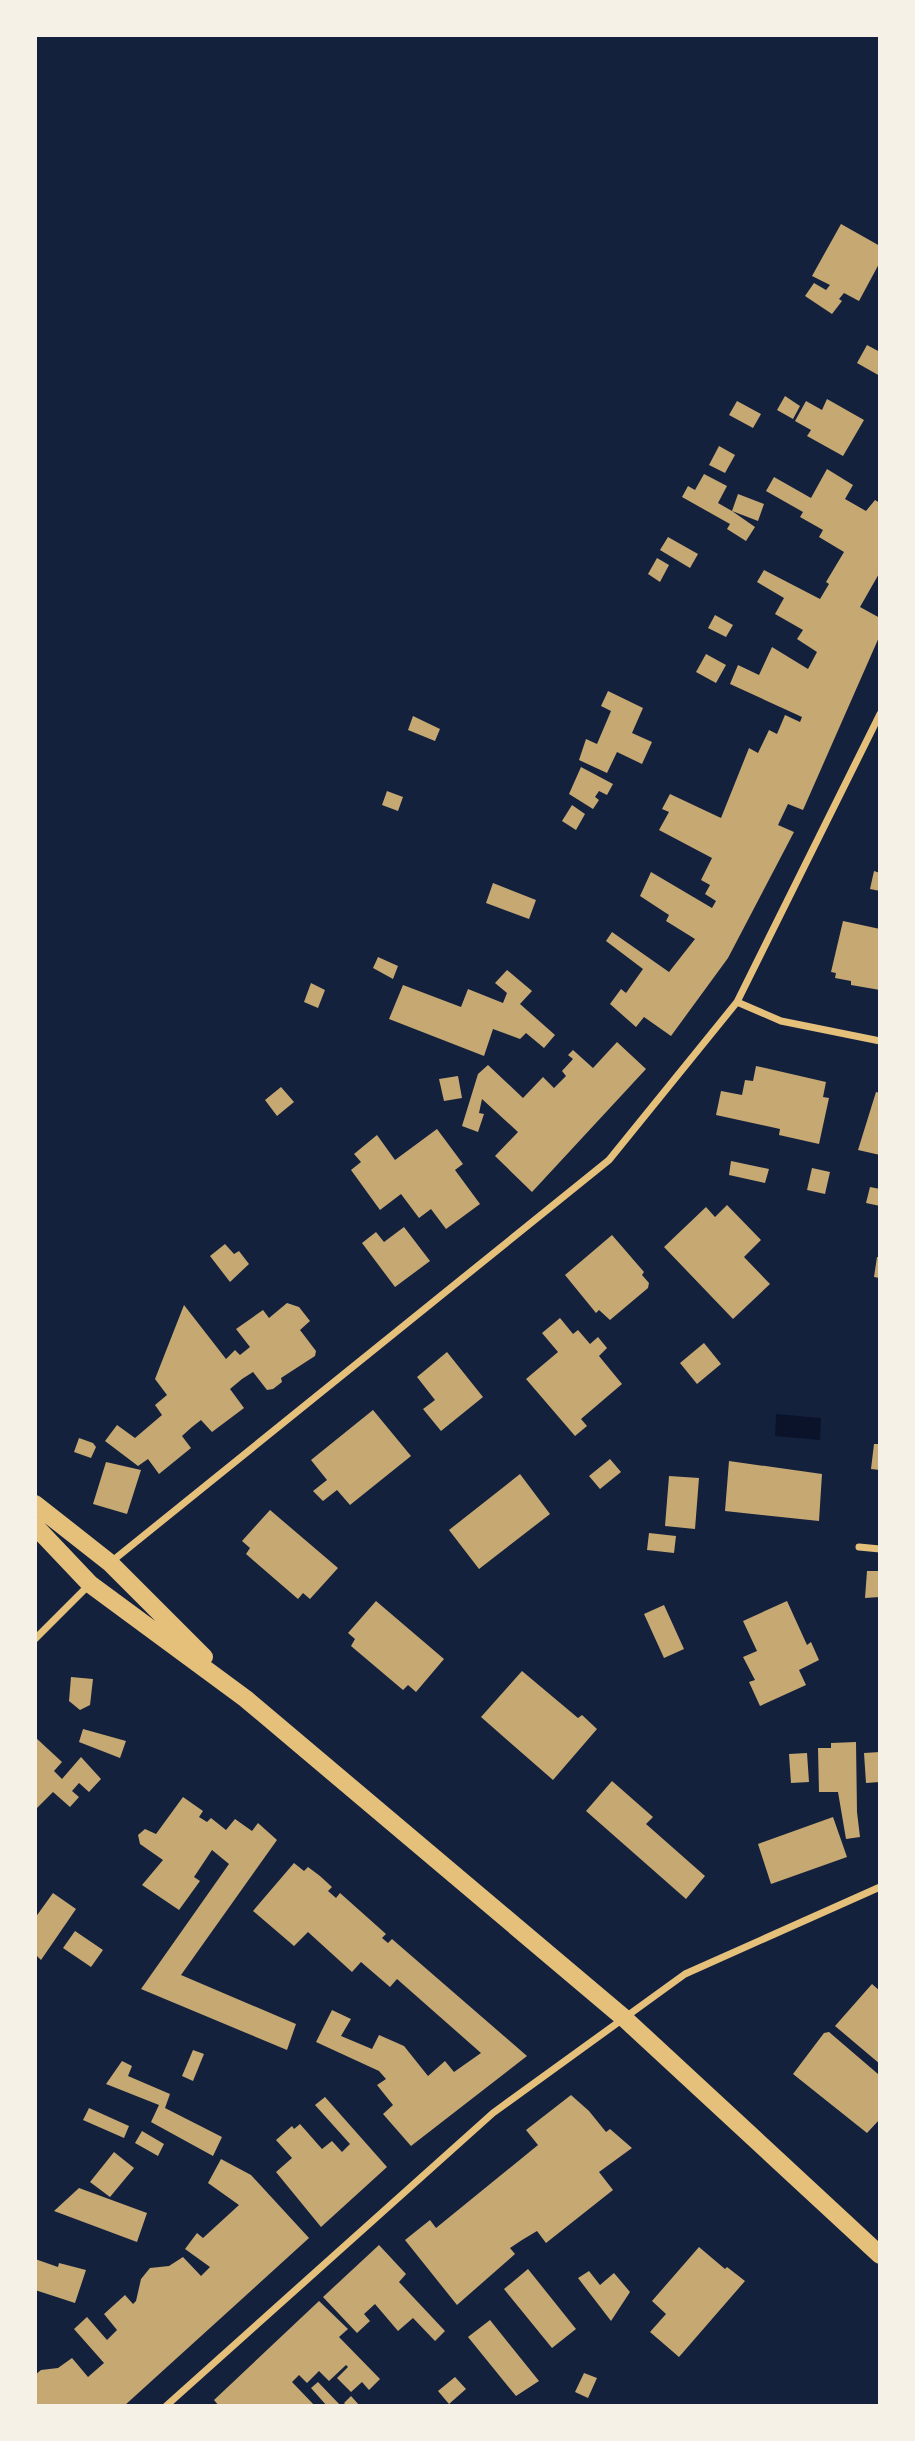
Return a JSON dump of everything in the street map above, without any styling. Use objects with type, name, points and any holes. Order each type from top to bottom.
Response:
[{"type":"main road","points":[[35,1504],[110,1563],[246,1699]]},
{"type":"main road","points":[[35,1526],[90,1584],[246,1699],[624,2018],[880,2255]]},
{"type":"street","points":[[110,1563],[608,1160],[737,1002],[880,714]]},
{"type":"street","points":[[737,1002],[781,1021],[880,1041]]},
{"type":"street","points":[[859,1547],[880,1549]]},
{"type":"street","points":[[35,1639],[90,1584]]},
{"type":"street","points":[[166,2406],[493,2113],[685,1974],[880,1887]]},
{"type":"water","points":[[776,1414],[821,1418],[820,1440],[775,1436]]},
{"type":"building","points":[[841,224],[880,246],[880,262],[859,301],[844,293],[839,299],[842,301],[832,314],[805,296],[814,283],[826,290],[830,285],[812,276]]},
{"type":"building","points":[[867,345],[880,352],[880,376],[857,363]]},
{"type":"building","points":[[785,396],[800,406],[793,419],[777,410]]},
{"type":"building","points":[[827,399],[864,420],[843,456],[807,436],[811,430],[795,421],[806,401],[822,410]]},
{"type":"building","points":[[737,401],[761,414],[753,428],[729,415]]},
{"type":"building","points":[[719,446],[735,455],[725,473],[709,465]]},
{"type":"building","points":[[827,469],[853,485],[845,499],[866,511],[875,500],[880,503],[880,572],[860,607],[880,618],[880,635],[803,810],[788,804],[778,825],[794,832],[728,958],[671,1036],[644,1017],[636,1027],[610,1004],[621,989],[626,993],[643,969],[606,941],[612,932],[669,972],[695,939],[666,921],[669,915],[640,896],[651,872],[712,908],[716,901],[705,894],[710,885],[701,880],[712,858],[659,830],[669,812],[662,809],[670,794],[721,818],[749,748],[758,753],[769,730],[777,734],[785,715],[800,722],[802,717],[730,684],[738,665],[759,675],[772,647],[808,669],[817,652],[797,639],[803,630],[775,614],[784,598],[757,582],[764,570],[820,599],[829,584],[826,582],[844,552],[819,537],[823,530],[800,517],[803,512],[766,491],[774,477],[811,498]]},
{"type":"building","points":[[704,474],[727,486],[718,503],[755,527],[746,541],[727,529],[730,524],[682,497],[688,486],[695,490]]},
{"type":"building","points":[[738,494],[764,504],[758,521],[732,511]]},
{"type":"building","points":[[668,537],[698,554],[690,568],[660,550]]},
{"type":"building","points":[[657,558],[669,565],[660,582],[648,574]]},
{"type":"building","points":[[715,615],[733,625],[726,637],[708,628]]},
{"type":"building","points":[[706,654],[726,665],[716,683],[696,672]]},
{"type":"building","points":[[608,691],[643,708],[632,733],[652,742],[642,764],[617,752],[607,773],[579,760],[586,739],[597,744],[611,711],[601,706]]},
{"type":"building","points":[[413,716],[440,729],[435,741],[408,730]]},
{"type":"building","points":[[581,767],[613,784],[607,795],[599,791],[595,797],[599,800],[593,809],[569,794]]},
{"type":"building","points":[[387,791],[403,797],[398,811],[382,805]]},
{"type":"building","points":[[572,805],[585,814],[576,830],[562,821]]},
{"type":"building","points":[[874,871],[880,873],[880,891],[870,889]]},
{"type":"building","points":[[493,883],[536,900],[529,919],[486,903]]},
{"type":"building","points":[[843,921],[880,929],[880,990],[851,985],[851,981],[835,978],[836,973],[831,972]]},
{"type":"building","points":[[378,957],[398,966],[393,979],[373,968]]},
{"type":"building","points":[[507,970],[532,991],[520,1004],[555,1035],[544,1048],[526,1033],[520,1039],[493,1029],[484,1056],[389,1019],[403,985],[461,1007],[468,989],[503,1003],[507,993],[495,983]]},
{"type":"building","points":[[311,983],[325,990],[318,1008],[304,1002]]},
{"type":"building","points":[[617,1042],[646,1069],[532,1192],[495,1156],[518,1132],[482,1099],[479,1113],[484,1114],[478,1132],[462,1126],[478,1074],[488,1065],[523,1098],[543,1077],[554,1088],[566,1076],[562,1071],[573,1059],[568,1055],[573,1050],[593,1068]]},
{"type":"building","points":[[756,1066],[826,1082],[823,1097],[829,1098],[819,1144],[779,1135],[780,1129],[716,1115],[721,1091],[742,1095],[745,1080],[753,1081]]},
{"type":"building","points":[[458,1076],[462,1098],[444,1101],[439,1079]]},
{"type":"building","points":[[281,1087],[294,1102],[277,1116],[265,1100]]},
{"type":"building","points":[[876,1092],[880,1093],[880,1155],[858,1150]]},
{"type":"building","points":[[437,1129],[463,1164],[455,1170],[480,1204],[446,1229],[431,1209],[419,1218],[401,1194],[380,1210],[351,1170],[361,1162],[354,1154],[377,1135],[395,1160]]},
{"type":"building","points":[[731,1161],[769,1169],[765,1183],[729,1175]]},
{"type":"building","points":[[812,1168],[830,1172],[825,1194],[807,1190]]},
{"type":"building","points":[[870,1187],[880,1189],[880,1206],[866,1203]]},
{"type":"building","points":[[727,1205],[761,1240],[744,1257],[770,1284],[733,1319],[664,1247],[706,1207],[715,1217]]},
{"type":"building","points":[[404,1227],[430,1261],[395,1287],[362,1243],[376,1232],[384,1242]]},
{"type":"building","points":[[612,1235],[644,1272],[642,1275],[649,1283],[648,1288],[610,1320],[599,1310],[596,1313],[565,1275]]},
{"type":"building","points":[[225,1244],[234,1254],[239,1251],[249,1264],[230,1282],[210,1256]]},
{"type":"building","points":[[877,1257],[880,1257],[880,1278],[874,1277]]},
{"type":"building","points":[[287,1303],[299,1307],[310,1321],[300,1330],[316,1351],[315,1356],[281,1378],[282,1382],[273,1389],[267,1390],[253,1372],[242,1379],[230,1389],[244,1408],[212,1432],[201,1420],[182,1436],[191,1448],[159,1474],[148,1459],[138,1466],[105,1441],[117,1425],[135,1438],[162,1415],[155,1405],[167,1395],[155,1379],[184,1305],[226,1359],[235,1350],[240,1355],[250,1347],[236,1329],[263,1310],[269,1318]]},
{"type":"building","points":[[560,1318],[573,1334],[578,1330],[590,1344],[598,1337],[607,1348],[599,1356],[622,1384],[581,1419],[587,1426],[575,1436],[526,1379],[558,1352],[542,1333]]},
{"type":"building","points":[[704,1343],[721,1364],[697,1384],[680,1363]]},
{"type":"building","points":[[447,1352],[483,1397],[441,1431],[423,1409],[435,1400],[417,1377]]},
{"type":"building","points":[[373,1410],[411,1456],[350,1505],[337,1490],[323,1501],[313,1491],[327,1480],[311,1460]]},
{"type":"building","points":[[79,1438],[93,1443],[96,1447],[91,1458],[74,1452]]},
{"type":"building","points":[[874,1444],[880,1444],[880,1470],[871,1469]]},
{"type":"building","points":[[610,1459],[621,1472],[600,1489],[589,1476]]},
{"type":"building","points":[[729,1461],[822,1474],[819,1521],[725,1511]]},
{"type":"building","points":[[106,1462],[141,1470],[127,1514],[93,1504]]},
{"type":"building","points":[[520,1474],[550,1514],[479,1569],[449,1530]]},
{"type":"building","points":[[669,1476],[699,1478],[695,1529],[665,1526]]},
{"type":"building","points":[[270,1510],[338,1568],[310,1599],[303,1593],[298,1599],[246,1554],[250,1548],[242,1541]]},
{"type":"building","points":[[649,1533],[676,1536],[674,1553],[647,1550]]},
{"type":"building","points":[[867,1571],[880,1571],[880,1597],[865,1598]]},
{"type":"building","points":[[376,1601],[444,1659],[416,1692],[408,1685],[403,1690],[351,1646],[355,1639],[348,1633]]},
{"type":"building","points":[[787,1601],[807,1645],[811,1642],[819,1660],[799,1670],[806,1685],[760,1706],[749,1682],[755,1680],[743,1657],[757,1651],[743,1621]]},
{"type":"building","points":[[664,1605],[684,1649],[664,1658],[644,1614]]},
{"type":"building","points":[[522,1671],[578,1718],[582,1715],[597,1729],[553,1780],[481,1717]]},
{"type":"building","points":[[71,1677],[93,1679],[90,1705],[80,1710],[69,1701]]},
{"type":"building","points":[[83,1729],[126,1741],[120,1758],[79,1742]]},
{"type":"building","points":[[35,1737],[62,1762],[54,1771],[62,1779],[81,1757],[101,1779],[89,1792],[79,1783],[72,1791],[79,1797],[70,1807],[53,1792],[35,1810]]},
{"type":"building","points":[[856,1742],[860,1837],[846,1839],[838,1792],[819,1792],[818,1748],[831,1748],[831,1743]]},
{"type":"building","points":[[880,1752],[880,1782],[866,1783],[864,1753]]},
{"type":"building","points":[[807,1753],[809,1782],[791,1783],[789,1754]]},
{"type":"building","points":[[612,1781],[653,1817],[646,1824],[705,1876],[686,1899],[586,1811]]},
{"type":"building","points":[[183,1797],[203,1811],[199,1817],[207,1822],[211,1818],[226,1830],[235,1819],[252,1831],[258,1823],[277,1840],[181,1975],[296,2024],[287,2050],[141,1989],[229,1864],[212,1850],[194,1877],[200,1881],[179,1910],[142,1885],[163,1860],[140,1844],[138,1835],[145,1829],[156,1834]]},
{"type":"building","points":[[833,1817],[847,1857],[771,1884],[758,1844]]},
{"type":"building","points":[[294,1863],[304,1871],[308,1867],[320,1876],[332,1887],[328,1891],[336,1898],[340,1893],[386,1934],[382,1938],[388,1943],[392,1939],[527,2056],[411,2146],[383,2114],[393,2105],[377,2085],[386,2079],[379,2071],[316,2042],[332,2010],[351,2019],[341,2036],[372,2049],[379,2035],[404,2046],[428,2076],[445,2061],[454,2072],[481,2053],[397,1979],[390,1987],[361,1962],[352,1972],[308,1932],[294,1946],[253,1911]]},
{"type":"building","points":[[53,1893],[76,1909],[41,1960],[35,1954],[35,1918]]},
{"type":"building","points":[[75,1931],[103,1950],[91,1967],[63,1948]]},
{"type":"building","points":[[872,1984],[880,1991],[880,2064],[835,2026]]},
{"type":"building","points":[[829,2032],[878,2074],[880,2072],[880,2119],[867,2133],[793,2074],[824,2033]]},
{"type":"building","points":[[193,2050],[204,2054],[193,2081],[182,2076]]},
{"type":"building","points":[[122,2061],[132,2066],[128,2076],[170,2094],[165,2108],[222,2137],[213,2156],[151,2122],[159,2105],[106,2084]]},
{"type":"building","points":[[571,2095],[606,2132],[610,2129],[632,2148],[599,2172],[613,2190],[546,2243],[537,2231],[510,2248],[515,2254],[457,2305],[405,2240],[430,2220],[436,2228],[538,2145],[526,2130]]},
{"type":"building","points":[[325,2097],[387,2167],[321,2227],[276,2172],[292,2158],[276,2140],[292,2126],[294,2129],[300,2124],[322,2149],[332,2141],[342,2152],[350,2144],[315,2105]]},
{"type":"building","points":[[89,2108],[129,2126],[124,2138],[83,2120]]},
{"type":"building","points":[[142,2131],[164,2144],[158,2156],[135,2143]]},
{"type":"building","points":[[114,2152],[134,2168],[110,2197],[90,2182]]},
{"type":"building","points":[[221,2159],[251,2175],[309,2238],[124,2406],[35,2406],[35,2375],[41,2370],[58,2368],[72,2358],[88,2377],[104,2363],[74,2329],[87,2317],[107,2340],[117,2330],[104,2314],[125,2295],[133,2304],[136,2301],[141,2279],[150,2268],[169,2266],[183,2257],[201,2276],[210,2267],[185,2249],[197,2233],[203,2238],[239,2205],[208,2183]]},
{"type":"building","points":[[79,2188],[147,2213],[137,2242],[54,2211]]},
{"type":"building","points":[[379,2245],[406,2274],[399,2282],[445,2331],[435,2341],[413,2318],[398,2331],[375,2304],[364,2314],[370,2321],[357,2333],[323,2297]]},
{"type":"building","points":[[699,2247],[725,2269],[727,2267],[745,2281],[679,2357],[650,2332],[666,2314],[652,2301]]},
{"type":"building","points":[[35,2259],[58,2267],[59,2263],[86,2270],[75,2303],[35,2290]]},
{"type":"building","points":[[528,2269],[576,2329],[552,2348],[504,2289]]},
{"type":"building","points":[[589,2271],[600,2285],[614,2273],[630,2292],[611,2321],[578,2278]]},
{"type":"building","points":[[319,2301],[348,2329],[339,2337],[380,2379],[369,2390],[362,2382],[351,2392],[337,2378],[348,2367],[346,2365],[329,2381],[319,2371],[307,2383],[299,2375],[292,2382],[315,2406],[219,2406],[214,2400]]},
{"type":"building","points":[[490,2320],[539,2381],[516,2396],[468,2337]]},
{"type":"building","points":[[584,2373],[597,2378],[588,2398],[575,2392]]},
{"type":"building","points":[[455,2377],[466,2389],[449,2404],[438,2391]]},
{"type":"building","points":[[318,2382],[341,2406],[327,2406],[311,2388]]},
{"type":"building","points":[[351,2396],[360,2406],[347,2406],[344,2403]]}]
